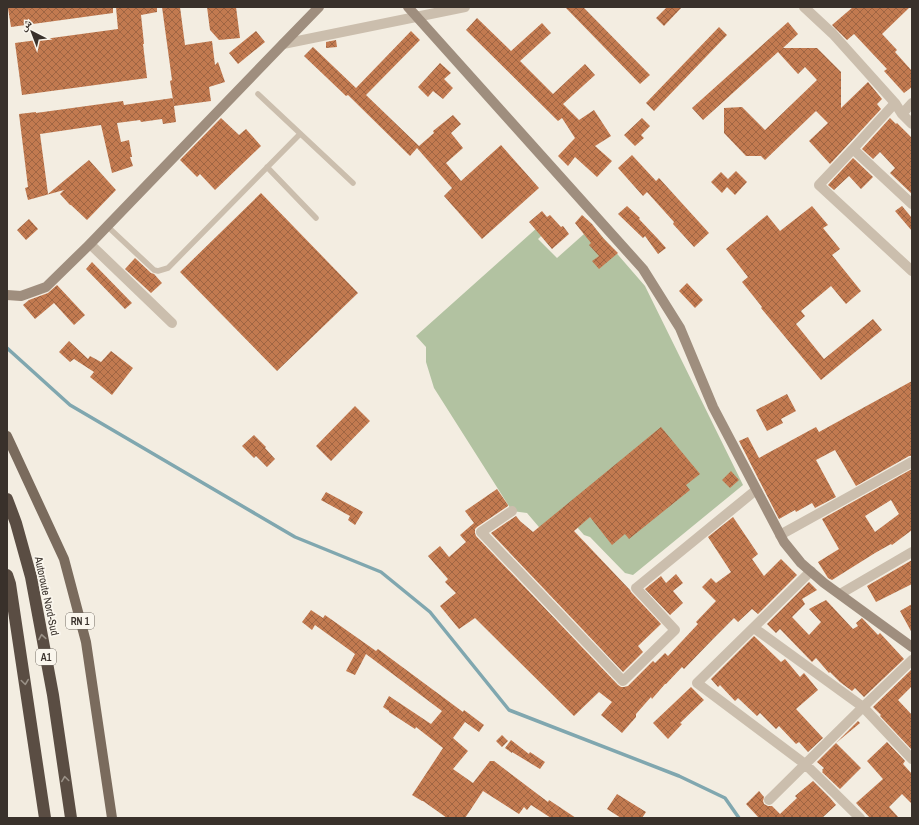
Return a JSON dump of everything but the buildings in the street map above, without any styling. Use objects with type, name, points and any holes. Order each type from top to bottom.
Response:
[{"type":"highway","name":"Autoroute Nord-Sud","points":[[7,499],[16,523],[31,578],[53,695],[71,818]]},
{"type":"highway","name":"A1","points":[[7,575],[10,584],[45,818]]},
{"type":"main road","points":[[7,295],[21,296],[46,287],[90,244],[319,7]]},
{"type":"main road","points":[[408,7],[644,269],[680,328],[714,407],[756,490],[784,542],[800,563],[824,583],[912,647]]},
{"type":"main road","name":"RN 1","points":[[7,436],[64,559],[86,642],[112,818]]},
{"type":"street","points":[[283,44],[465,7]]},
{"type":"street","points":[[804,7],[833,34],[912,124]]},
{"type":"street","points":[[895,103],[819,185],[912,271]]},
{"type":"street","points":[[902,114],[912,104]]},
{"type":"street","points":[[853,149],[912,204]]},
{"type":"street","points":[[90,244],[172,323]]},
{"type":"street","points":[[780,535],[912,462]]},
{"type":"street","points":[[512,511],[482,532],[623,681],[675,630],[636,588],[756,490]]},
{"type":"street","points":[[840,594],[912,552]]},
{"type":"street","points":[[811,571],[697,683],[805,764],[860,818]]},
{"type":"street","points":[[754,628],[863,707],[912,759]]},
{"type":"street","points":[[769,800],[912,660]]},
{"type":"lane","points":[[258,94],[353,183]]},
{"type":"lane","points":[[107,226],[154,270],[158,271],[168,268],[300,134]]},
{"type":"lane","points":[[267,167],[316,218]]},
{"type":"green space","points":[[548,218],[553,225],[538,239],[557,258],[593,226],[645,286],[743,485],[633,575],[625,573],[590,537],[584,535],[577,527],[556,547],[527,513],[512,511],[434,388],[426,362],[426,347],[416,336]]},
{"type":"waterway","points":[[7,348],[70,405],[295,537],[381,572],[430,612],[509,710],[679,776],[725,798],[739,818]]}]
